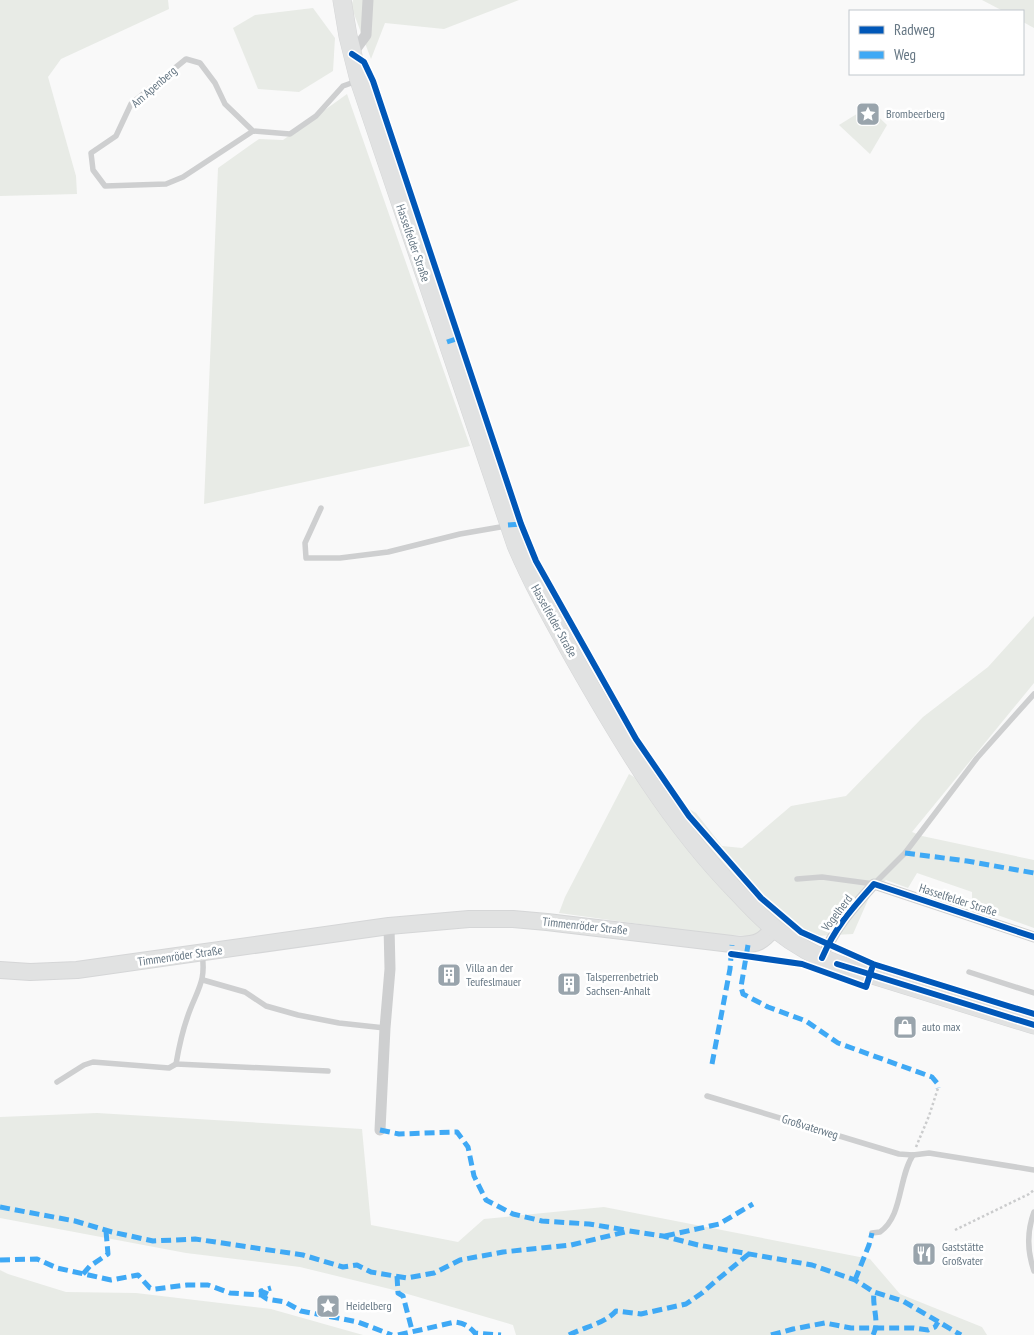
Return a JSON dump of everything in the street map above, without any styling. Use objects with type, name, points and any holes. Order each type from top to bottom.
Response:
[{"type":"main road","name":"Hasselfelder Straße","points":[[342,0],[359,80],[508,525],[538,593],[582,673],[634,757],[706,859],[774,928],[795,944],[822,958],[1034,1025]]},
{"type":"main road","name":"Timmenröder Straße","points":[[0,970],[30,972],[77,970],[441,920],[513,919],[582,925],[740,945],[757,943],[763,940],[774,928]]},
{"type":"street","points":[[352,54],[366,35],[368,0]]},
{"type":"street","name":"Hasselfelder Straße","points":[[874,884],[1034,937]]},
{"type":"street","name":"Vogelherd","points":[[822,958],[834,932],[845,916],[874,884]]},
{"type":"street","points":[[380,1130],[390,968],[389,926]]},
{"type":"lane","name":"Am Apenberg","points":[[186,60],[200,63],[215,83],[225,104],[253,132],[183,177],[166,184],[104,186],[93,170],[91,153],[116,136],[131,104],[186,60]]},
{"type":"lane","points":[[253,132],[290,134],[316,116],[343,86],[359,80]]},
{"type":"lane","points":[[321,508],[305,543],[306,558],[340,558],[388,552],[460,534],[508,525]]},
{"type":"lane","name":"Vogelherd","points":[[874,884],[905,853],[977,758],[1034,694]]},
{"type":"lane","points":[[797,879],[822,877],[874,884]]},
{"type":"lane","points":[[176,1064],[182,1034],[203,980],[204,964],[202,953]]},
{"type":"lane","points":[[969,972],[1034,993]]},
{"type":"lane","points":[[203,980],[245,992],[266,1006],[298,1015],[339,1024],[385,1028]]},
{"type":"lane","points":[[57,1082],[84,1065],[93,1062],[169,1068],[176,1064],[328,1071]]},
{"type":"lane","name":"Großvaterweg","points":[[707,1096],[899,1154],[929,1153],[1034,1170]]},
{"type":"lane","points":[[872,1232],[880,1232],[891,1221],[905,1172],[913,1155]]},
{"type":"lane","points":[[1034,1212],[1030,1223],[1030,1260],[1034,1271]]},
{"type":"path","points":[[913,1155],[930,1116],[938,1088]]},
{"type":"path","points":[[955,1230],[992,1213],[1034,1190]]},
{"type":"shaded area","points":[[0,0],[168,0],[169,9],[61,59],[48,77],[76,176],[77,194],[0,196]]},
{"type":"shaded area","points":[[353,0],[519,0],[444,29],[385,23],[371,59],[351,6]]},
{"type":"shaded area","points":[[982,0],[1034,0],[1034,28],[1024,23],[1024,10],[1001,10]]},
{"type":"shaded area","points":[[313,8],[335,38],[333,71],[299,92],[258,89],[233,28],[255,15]]},
{"type":"shaded area","points":[[347,94],[470,446],[204,504],[218,168],[259,139],[283,140]]},
{"type":"shaded area","points":[[868,107],[887,125],[870,154],[839,125]]},
{"type":"shaded area","points":[[1034,616],[1034,683],[912,832],[922,836],[1034,860],[1034,928],[972,906],[972,892],[917,873],[908,888],[886,880],[871,893],[853,934],[797,937],[719,935],[559,913],[565,897],[629,774],[696,813],[722,846],[742,848],[791,806],[846,796],[923,717],[988,667]]},
{"type":"shaded area","name":"Heidelberg","points":[[97,1113],[362,1129],[371,1225],[458,1242],[484,1219],[604,1207],[870,1259],[900,1294],[982,1327],[987,1335],[516,1335],[513,1325],[394,1290],[300,1267],[186,1253],[0,1218],[0,1117]]},
{"type":"shaded area","name":"Heidelberg","points":[[0,1270],[66,1292],[136,1293],[271,1309],[363,1335],[0,1335]]},
{"type":"marked path","points":[[447,342],[459,338]]},
{"type":"marked path","points":[[508,525],[521,524]]},
{"type":"marked path","points":[[905,853],[967,861],[1034,873]]},
{"type":"marked path","points":[[712,1064],[730,969],[732,945]]},
{"type":"marked path","points":[[748,945],[741,987],[743,994],[768,1007],[806,1021],[838,1043],[932,1077],[937,1083],[938,1088]]},
{"type":"marked path","points":[[380,1130],[399,1134],[457,1132],[468,1147],[474,1176],[486,1200],[513,1214],[542,1221],[589,1224],[626,1230]]},
{"type":"marked path","points":[[665,1236],[719,1224],[753,1204]]},
{"type":"marked path","points":[[0,1207],[75,1221],[153,1241],[195,1239],[303,1255],[343,1267],[357,1265],[371,1272],[407,1278],[434,1273],[460,1260],[503,1252],[571,1245],[629,1231],[812,1265],[855,1280],[874,1292],[903,1301],[961,1335]]},
{"type":"marked path","points":[[83,1274],[90,1266],[108,1254],[106,1231]]},
{"type":"marked path","points":[[855,1280],[872,1233]]},
{"type":"marked path","points":[[569,1335],[600,1322],[616,1311],[641,1314],[686,1304],[750,1253]]},
{"type":"marked path","points":[[0,1260],[37,1259],[57,1268],[111,1280],[138,1275],[150,1288],[155,1289],[187,1285],[208,1285],[230,1293],[261,1295],[267,1299],[285,1302],[301,1311],[358,1322],[392,1335]]},
{"type":"marked path","points":[[397,1276],[398,1293],[403,1296],[412,1330]]},
{"type":"marked path","points":[[268,1294],[261,1291],[271,1288]]},
{"type":"marked path","points":[[873,1335],[876,1325],[874,1292]]},
{"type":"marked path","points":[[398,1335],[455,1322],[466,1325],[475,1333],[501,1335]]},
{"type":"marked path","points":[[771,1335],[825,1323],[851,1328],[914,1328],[928,1330],[935,1327],[938,1322]]},
{"type":"cycle path","points":[[352,54],[364,62],[373,81],[521,524],[536,561],[636,739],[689,816],[761,898],[801,932],[873,964],[1034,1014]]},
{"type":"cycle path","points":[[822,958],[839,927],[874,884],[1034,937]]},
{"type":"cycle path","points":[[731,954],[802,964],[866,987],[872,968]]},
{"type":"cycle path","points":[[837,964],[1034,1025]]},
{"type":"place","name":"Brombeerberg","points":[[868,114]]},
{"type":"place","name":"Villa an der Teufeslmauer","points":[[449,975]]},
{"type":"place","name":"Talsperrenbetrieb Sachsen-Anhalt","points":[[569,984]]},
{"type":"place","name":"auto max","points":[[905,1027]]},
{"type":"place","name":"Gaststätte Großvater","points":[[924,1254]]},
{"type":"place","name":"Heidelberg","points":[[328,1306]]}]
